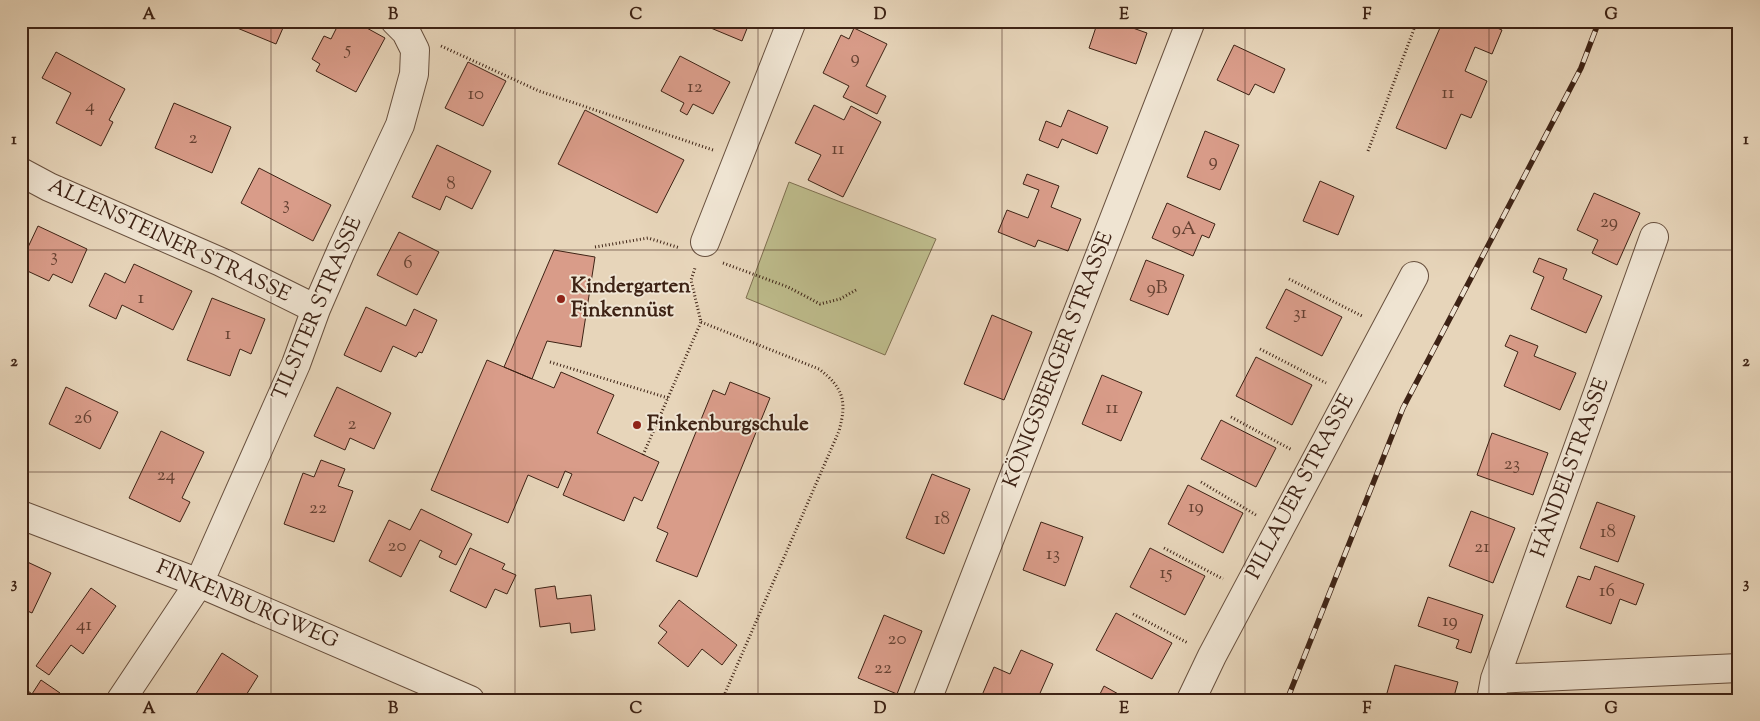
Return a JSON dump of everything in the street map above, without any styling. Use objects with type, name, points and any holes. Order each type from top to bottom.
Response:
[{"type":"street","points":[[702,248],[792,21]]},
{"type":"street","name":"KÖNIGSBERGER STRASSE","points":[[927,700],[1191,21]]},
{"type":"street","name":"TILSITER STRASSE","points":[[121,700],[199,583],[296,364],[316,310],[342,250],[400,125],[414,74],[415,50],[401,26]]},
{"type":"street","name":"ALLENSTEINER STRASSE","points":[[21,172],[49,187],[221,262],[316,310]]},
{"type":"street","name":"HÄNDELSTRASSE","points":[[1493,689],[1654,237]]},
{"type":"street","name":"PILLAUER STRASSE","points":[[1192,700],[1212,656],[1414,276]]},
{"type":"street","name":"FINKENBURGWEG","points":[[21,515],[199,583],[470,700]]},
{"type":"street","points":[[1493,689],[1739,668]]},
{"type":"path","points":[[1368,151],[1417,21]]},
{"type":"path","points":[[401,26],[539,91],[738,158]]},
{"type":"path","points":[[595,247],[648,238],[702,248],[788,287],[820,304],[840,299],[856,290]]},
{"type":"path","points":[[643,455],[701,322],[691,280],[702,248]]},
{"type":"path","points":[[1289,280],[1386,328]]},
{"type":"path","points":[[701,322],[819,369],[830,378],[843,399],[844,413],[839,431],[722,700]]},
{"type":"path","points":[[1260,349],[1350,395]]},
{"type":"path","points":[[550,362],[668,398]]},
{"type":"path","points":[[1231,416],[1315,462]]},
{"type":"path","points":[[1201,482],[1280,528]]},
{"type":"path","points":[[1164,548],[1246,592]]},
{"type":"path","points":[[1133,614],[1212,656]]},
{"type":"shaded area","points":[[789,182],[936,239],[885,355],[746,298]]},
{"type":"building","points":[[225,21],[286,21],[276,44],[225,23]]},
{"type":"building","points":[[340,21],[354,21],[385,38],[356,92],[316,71],[320,64],[312,59],[324,36],[331,39]]},
{"type":"building","points":[[519,21],[534,21],[533,26]]},
{"type":"building","points":[[694,21],[750,21],[742,41]]},
{"type":"building","points":[[1098,21],[1113,21],[1147,33],[1136,64],[1089,48]]},
{"type":"building","points":[[1443,21],[1486,21],[1485,23],[1502,30],[1492,54],[1475,47],[1465,71],[1487,81],[1471,118],[1461,114],[1446,149],[1396,128]]},
{"type":"building","points":[[854,28],[887,44],[866,86],[886,96],[877,114],[843,97],[849,86],[823,73],[841,35],[849,39]]},
{"type":"building","points":[[1234,45],[1285,69],[1274,93],[1255,84],[1249,95],[1217,80]]},
{"type":"building","points":[[56,52],[125,89],[109,120],[113,122],[101,146],[56,123],[71,93],[42,78]]},
{"type":"building","points":[[680,56],[730,82],[713,114],[693,104],[687,115],[680,111],[684,103],[661,91]]},
{"type":"building","points":[[468,62],[506,81],[483,126],[445,108]]},
{"type":"building","points":[[174,103],[231,127],[212,173],[155,148]]},
{"type":"building","points":[[814,105],[844,120],[851,106],[881,122],[843,197],[808,180],[821,155],[795,143]]},
{"type":"building","points":[[585,110],[684,160],[657,213],[558,164]]},
{"type":"building","points":[[1068,110],[1108,127],[1097,154],[1062,139],[1058,148],[1039,140],[1046,121],[1061,127]]},
{"type":"building","points":[[1205,131],[1239,145],[1220,190],[1187,177]]},
{"type":"building","points":[[437,145],[491,171],[472,209],[446,196],[440,210],[412,197]]},
{"type":"building","points":[[259,168],[331,205],[313,241],[241,203]]},
{"type":"building","points":[[1027,174],[1059,186],[1051,207],[1081,219],[1068,251],[1038,240],[1035,247],[998,232],[1007,210],[1028,218],[1039,190],[1023,184]]},
{"type":"building","points":[[1320,181],[1354,196],[1338,235],[1303,221]]},
{"type":"building","points":[[1594,193],[1640,213],[1617,265],[1592,253],[1598,240],[1577,230]]},
{"type":"building","points":[[1167,203],[1215,224],[1209,238],[1202,235],[1193,256],[1152,238]]},
{"type":"building","points":[[38,226],[87,249],[72,283],[53,274],[49,281],[21,268],[21,262]]},
{"type":"building","points":[[399,232],[439,252],[417,295],[377,275]]},
{"type":"building","name":"Kindergarten Finkennüst","points":[[554,250],[595,257],[581,347],[547,341],[532,379],[504,367]]},
{"type":"building","points":[[1539,258],[1567,269],[1563,279],[1602,296],[1586,333],[1531,309],[1544,277],[1533,272]]},
{"type":"building","points":[[1146,260],[1184,275],[1168,315],[1130,300]]},
{"type":"building","points":[[134,264],[192,291],[173,330],[122,305],[116,319],[89,306],[105,273],[125,283]]},
{"type":"building","points":[[1286,289],[1342,317],[1322,356],[1266,328]]},
{"type":"building","points":[[212,298],[265,319],[251,354],[240,349],[230,376],[187,360]]},
{"type":"building","points":[[366,307],[406,326],[414,309],[437,320],[422,353],[419,352],[416,357],[393,346],[381,372],[344,355]]},
{"type":"building","points":[[992,315],[1032,332],[1004,400],[964,384]]},
{"type":"building","points":[[1510,335],[1538,346],[1534,356],[1576,373],[1560,410],[1504,386],[1518,352],[1505,346]]},
{"type":"building","points":[[1256,357],[1312,385],[1292,425],[1236,396]]},
{"type":"building","points":[[487,360],[554,388],[561,372],[614,395],[597,433],[659,462],[642,501],[634,497],[624,521],[563,495],[572,474],[565,471],[558,488],[528,475],[508,523],[431,490]]},
{"type":"building","points":[[1102,375],[1142,392],[1121,441],[1082,424]]},
{"type":"building","points":[[21,382],[28,385],[21,401]]},
{"type":"building","points":[[730,382],[770,398],[697,577],[656,561],[668,533],[657,528],[713,390],[725,395]]},
{"type":"building","points":[[66,387],[118,412],[100,449],[49,424]]},
{"type":"building","points":[[337,387],[391,413],[374,449],[350,438],[345,450],[314,436]]},
{"type":"building","points":[[1221,420],[1276,448],[1256,487],[1201,459]]},
{"type":"building","points":[[161,431],[204,452],[182,498],[190,502],[180,522],[129,498]]},
{"type":"building","points":[[1492,433],[1548,453],[1533,495],[1477,475]]},
{"type":"building","points":[[321,460],[345,469],[338,486],[353,491],[334,542],[284,524],[303,473],[314,477]]},
{"type":"building","points":[[932,474],[970,489],[944,554],[906,538]]},
{"type":"building","points":[[1188,485],[1243,513],[1223,553],[1168,524]]},
{"type":"building","points":[[1597,502],[1635,516],[1618,562],[1580,548]]},
{"type":"building","points":[[421,509],[472,534],[456,565],[439,557],[442,551],[420,540],[401,577],[369,561],[389,520],[410,530]]},
{"type":"building","points":[[1471,511],[1515,528],[1493,583],[1449,566]]},
{"type":"building","points":[[1041,522],[1083,537],[1065,586],[1023,570]]},
{"type":"building","points":[[470,548],[505,564],[502,569],[516,575],[507,594],[495,589],[486,608],[450,591]]},
{"type":"building","points":[[1150,548],[1205,576],[1185,615],[1130,587]]},
{"type":"building","points":[[21,559],[51,573],[32,613],[23,609],[21,614]]},
{"type":"building","points":[[1595,566],[1644,584],[1636,605],[1620,599],[1611,624],[1566,607],[1578,576],[1590,580]]},
{"type":"building","points":[[555,586],[557,599],[591,595],[595,630],[571,633],[570,623],[540,627],[535,589]]},
{"type":"building","points":[[91,588],[116,606],[83,654],[71,645],[49,675],[36,666]]},
{"type":"building","points":[[1428,597],[1483,615],[1471,653],[1456,648],[1459,640],[1418,626]]},
{"type":"building","points":[[679,600],[737,645],[722,665],[702,649],[688,667],[658,643],[667,632],[659,626]]},
{"type":"building","points":[[1116,613],[1172,643],[1152,679],[1096,650]]},
{"type":"building","points":[[884,615],[922,631],[897,694],[858,678]]},
{"type":"building","points":[[1021,650],[1053,664],[1037,700],[980,700],[994,667],[1010,674]]},
{"type":"building","points":[[222,653],[258,676],[243,700],[192,700]]},
{"type":"building","points":[[1395,665],[1458,682],[1453,700],[1385,700]]},
{"type":"building","points":[[41,680],[60,693],[55,700],[21,700],[28,691],[32,694]]},
{"type":"building","points":[[1104,686],[1129,700],[1097,700]]},
{"type":"railway","points":[[1287,700],[1403,408],[1581,68],[1599,21]]},
{"type":"place","name":"Kindergarten Finkennüst","points":[[561,299]]},
{"type":"place","name":"Finkenburgschule","points":[[637,425]]}]
